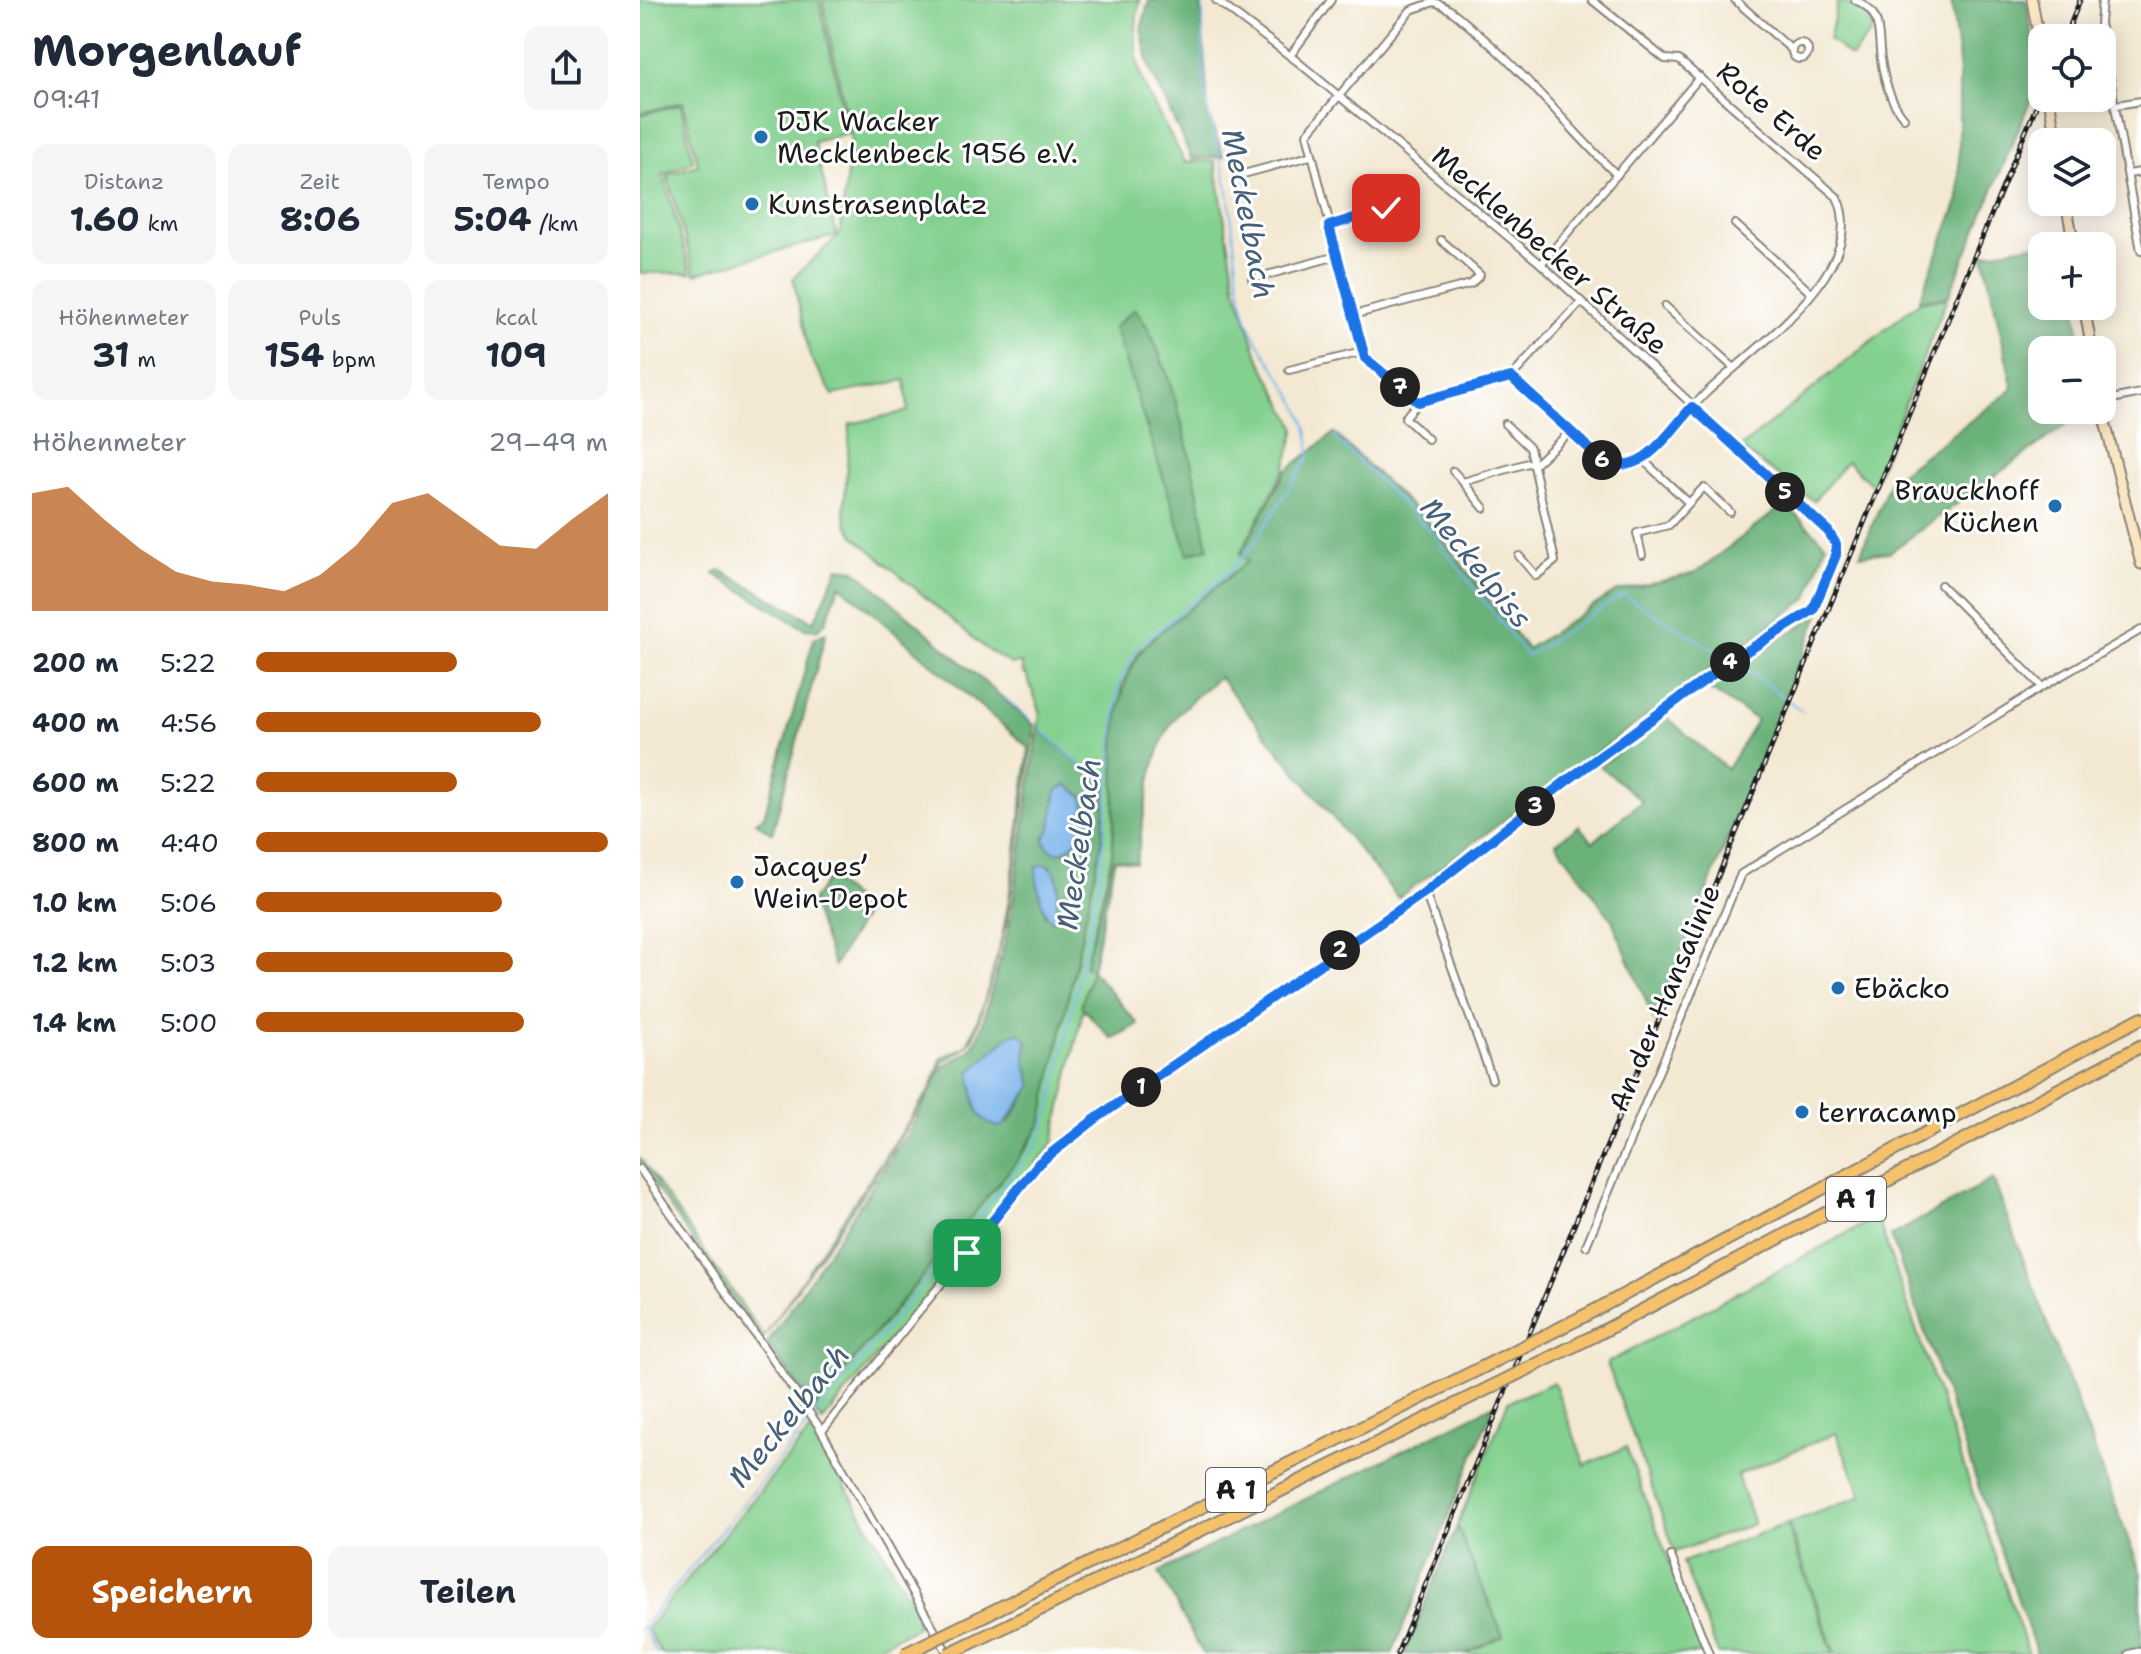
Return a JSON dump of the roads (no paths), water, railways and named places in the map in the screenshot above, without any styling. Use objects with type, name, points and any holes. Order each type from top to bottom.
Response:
[{"type":"highway","name":"A 1","points":[[905,1654],[1586,1315],[2141,1018]]},
{"type":"highway","name":"A 1","points":[[948,1654],[1596,1335],[2141,1046]]},
{"type":"main road","points":[[2032,0],[2036,24]]},
{"type":"main road","points":[[2106,424],[2141,564]]},
{"type":"street","name":"Mecklenbecker Straße","points":[[1216,0],[1339,95],[1541,264],[1828,531],[1836,551],[1813,610],[1706,680],[1565,782],[1425,892]]},
{"type":"street","points":[[1290,56],[1331,0]]},
{"type":"street","name":"Rote Erde","points":[[1592,0],[1665,59],[1679,60],[1700,77],[1837,197],[1843,210],[1844,232],[1826,275],[1692,407],[1643,460]]},
{"type":"street","points":[[1735,0],[1792,50]]},
{"type":"street","points":[[1855,0],[1870,7],[1878,20],[1884,76],[1894,107],[1904,118]]},
{"type":"street","points":[[2100,24],[2102,0]]},
{"type":"street","points":[[1418,402],[1362,352],[1310,156],[1307,134],[1411,10],[1428,2],[1440,4],[1534,85],[1617,175]]},
{"type":"street","points":[[1541,264],[1700,77]]},
{"type":"street","points":[[2141,101],[2116,105],[2141,251]]},
{"type":"street","points":[[1236,176],[1310,156]]},
{"type":"street","points":[[2128,174],[2141,172]]},
{"type":"street","points":[[1369,183],[1374,213]]},
{"type":"street","points":[[1329,226],[1374,213],[1397,200]]},
{"type":"street","points":[[1735,224],[1811,293]]},
{"type":"street","points":[[1353,315],[1471,284],[1480,275],[1441,240]]},
{"type":"street","points":[[1252,279],[1337,256]]},
{"type":"street","points":[[1428,439],[1405,418],[1418,402],[1511,377],[1581,302]]},
{"type":"street","points":[[1665,306],[1733,367]]},
{"type":"street","points":[[1289,370],[1362,352]]},
{"type":"street","points":[[1511,377],[1603,461],[1616,467],[1629,467],[1643,460],[1689,503]]},
{"type":"street","points":[[2116,398],[2141,393]]},
{"type":"street","points":[[1505,424],[1530,448],[1555,561],[1536,576],[1519,556]]},
{"type":"street","points":[[1534,465],[1570,432]]},
{"type":"street","points":[[1463,482],[1528,463],[1534,465]]},
{"type":"street","points":[[1453,471],[1484,508]]},
{"type":"street","points":[[1642,555],[1637,533],[1669,525],[1704,487],[1730,512]]},
{"type":"street","points":[[1941,585],[2042,687]]},
{"type":"street","name":"An der Hansalinie","points":[[1586,1246],[1741,874],[2042,687],[2141,630]]},
{"type":"street","points":[[820,1428],[1039,1163],[1094,1120],[1425,892],[1492,1079]]},
{"type":"street","points":[[640,1169],[810,1412],[948,1654]]},
{"type":"street","points":[[1671,1556],[1709,1654]]},
{"type":"street","points":[[2129,1654],[2141,1651]]},
{"type":"water","points":[[1067,785],[1082,796],[1084,821],[1078,838],[1058,853],[1048,848],[1044,840],[1051,827],[1057,790]]},
{"type":"water","points":[[1043,864],[1055,872],[1057,879],[1057,918],[1052,921],[1043,905],[1037,880],[1036,867]]},
{"type":"water","points":[[1020,1033],[1027,1041],[1025,1060],[1032,1086],[1002,1127],[992,1125],[980,1115],[970,1072],[1010,1035]]},
{"type":"waterway","name":"Meckelbach","points":[[640,1630],[1037,1144],[1050,1110],[1100,878],[1119,682],[1138,647],[1232,569],[1253,545],[1309,456],[1303,418],[1253,333],[1246,315],[1225,176],[1207,103],[1203,8]]},
{"type":"waterway","name":"Meckelpiss","points":[[1334,436],[1430,531],[1527,656],[1623,595],[1721,654]]},
{"type":"waterway","name":"Meckelpiss","points":[[1743,666],[1802,711]]},
{"type":"waterway","points":[[1005,698],[1030,720]]},
{"type":"waterway","points":[[1040,729],[1096,778],[1108,778]]},
{"type":"waterway","points":[[643,1627],[657,1654]]},
{"type":"railway","points":[[2071,24],[2080,0]]},
{"type":"railway","points":[[1397,1654],[2034,112]]},
{"type":"place","name":"DJK Wacker Mecklenbeck 1956 e.V.","points":[[761,137]]},
{"type":"place","name":"Kunstrasenplatz","points":[[752,204]]},
{"type":"place","name":"Brauckhoff Küchen","points":[[2055,506]]},
{"type":"place","name":"Jacques’ Wein-Depot","points":[[737,882]]},
{"type":"place","name":"Ebäcko","points":[[1838,988]]},
{"type":"place","name":"terracamp","points":[[1802,1112]]}]
